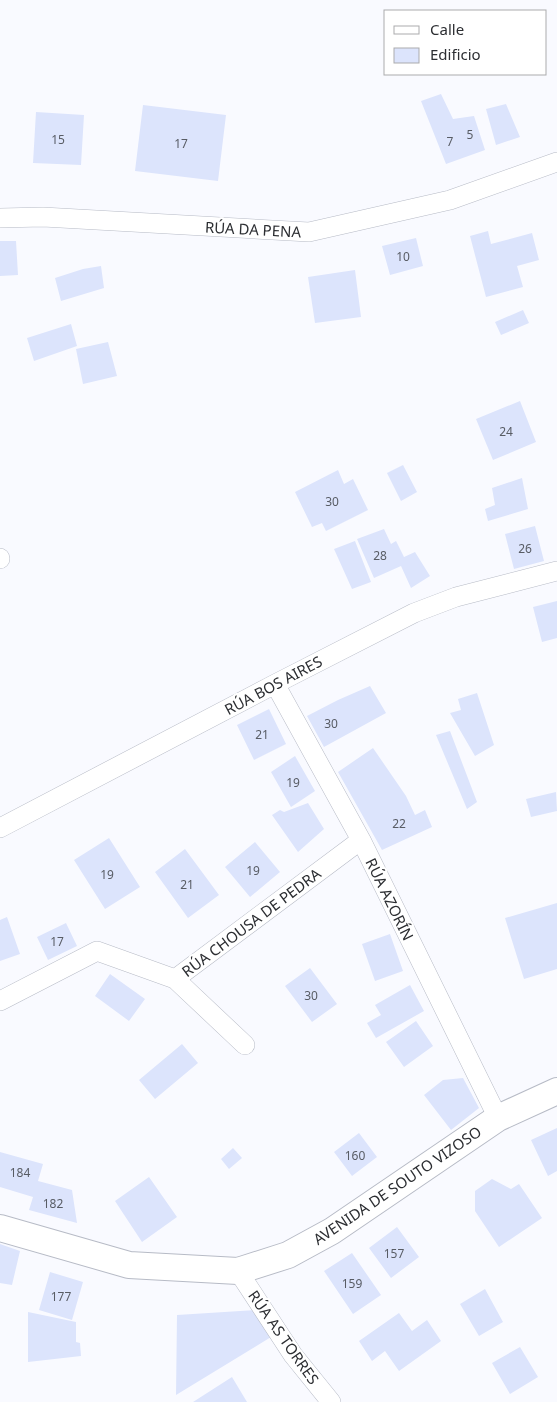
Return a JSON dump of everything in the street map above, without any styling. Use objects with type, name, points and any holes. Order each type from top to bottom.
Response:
[{"type":"street","name":"RÚA DA PENA","points":[[0,218],[43,217],[309,232],[450,200],[557,162]]},
{"type":"street","name":"RÚA BOS AIRES","points":[[0,828],[275,684],[428,607],[557,570]]},
{"type":"street","name":"RÚA AZORÍN","points":[[275,684],[361,840],[498,1118]]},
{"type":"street","name":"RÚA CHOUSA DE PEDRA","points":[[0,1001],[97,951],[174,979],[361,840]]},
{"type":"street","points":[[174,979],[245,1045]]},
{"type":"street","name":"AVENIDA DE SOUTO VIZOSO","points":[[0,1228],[129,1265],[238,1271],[288,1255],[332,1231],[498,1118],[557,1091]]},
{"type":"street","name":"RÚA AS TORRES","points":[[238,1271],[293,1355],[331,1402]]},
{"type":"building","points":[[441,94],[453,119],[474,116],[485,150],[446,164],[421,101]]},
{"type":"building","points":[[506,104],[520,137],[496,145],[486,109]]},
{"type":"building","points":[[143,105],[226,115],[218,181],[135,171]]},
{"type":"building","points":[[36,112],[84,115],[81,165],[33,163]]},
{"type":"building","points":[[488,231],[491,244],[532,233],[539,260],[517,266],[523,287],[486,297],[470,236]]},
{"type":"building","points":[[416,238],[423,266],[390,275],[382,246]]},
{"type":"building","points":[[0,241],[16,241],[18,275],[0,276]]},
{"type":"building","points":[[101,266],[104,288],[61,301],[55,278],[83,269]]},
{"type":"building","points":[[355,270],[361,317],[315,323],[308,277]]},
{"type":"building","points":[[523,310],[529,323],[501,335],[495,322]]},
{"type":"building","points":[[71,324],[77,346],[34,361],[27,338]]},
{"type":"building","points":[[108,342],[117,376],[83,384],[76,349]]},
{"type":"building","points":[[520,401],[536,442],[493,460],[476,419]]},
{"type":"building","points":[[403,465],[417,492],[401,501],[387,473]]},
{"type":"building","points":[[338,470],[344,484],[353,479],[368,510],[326,531],[322,523],[312,527],[295,492]]},
{"type":"building","points":[[522,478],[528,509],[488,521],[485,509],[495,505],[492,488]]},
{"type":"building","points":[[535,526],[544,561],[514,569],[505,534]]},
{"type":"building","points":[[384,529],[391,544],[396,541],[404,557],[415,552],[430,576],[411,588],[401,566],[374,578],[357,539]]},
{"type":"building","points":[[355,541],[371,582],[352,589],[334,549]]},
{"type":"building","points":[[557,601],[557,638],[542,642],[533,607]]},
{"type":"building","points":[[370,686],[386,713],[324,747],[307,716]]},
{"type":"building","points":[[477,693],[494,745],[475,756],[450,713],[461,710],[458,699]]},
{"type":"building","points":[[269,709],[286,744],[254,760],[237,725]]},
{"type":"building","points":[[450,731],[477,802],[467,809],[436,735]]},
{"type":"building","points":[[373,748],[406,796],[415,815],[425,810],[432,827],[382,850],[338,772]]},
{"type":"building","points":[[295,756],[315,791],[291,807],[271,772]]},
{"type":"building","points":[[556,792],[557,811],[531,817],[526,799]]},
{"type":"building","points":[[308,803],[324,829],[298,852],[272,815],[280,810],[284,812]]},
{"type":"building","points":[[109,838],[140,887],[105,909],[74,860]]},
{"type":"building","points":[[255,842],[280,872],[250,897],[225,867]]},
{"type":"building","points":[[185,849],[219,895],[188,918],[155,872]]},
{"type":"building","points":[[557,903],[557,969],[524,979],[505,918]]},
{"type":"building","points":[[7,917],[20,954],[0,961],[0,920]]},
{"type":"building","points":[[66,923],[77,946],[48,960],[37,937]]},
{"type":"building","points":[[390,934],[403,971],[375,981],[362,944]]},
{"type":"building","points":[[310,968],[337,1004],[312,1022],[285,986]]},
{"type":"building","points":[[110,974],[145,999],[129,1021],[95,996]]},
{"type":"building","points":[[410,985],[424,1011],[376,1038],[367,1023],[381,1015],[375,1005]]},
{"type":"building","points":[[416,1021],[433,1046],[404,1067],[386,1042]]},
{"type":"building","points":[[182,1044],[198,1063],[155,1099],[139,1080]]},
{"type":"building","points":[[463,1078],[479,1108],[451,1130],[424,1095],[443,1080]]},
{"type":"building","points":[[557,1128],[557,1171],[548,1176],[531,1140]]},
{"type":"building","points":[[359,1133],[377,1157],[352,1176],[334,1152]]},
{"type":"building","points":[[233,1148],[242,1158],[229,1169],[221,1159]]},
{"type":"building","points":[[0,1152],[43,1164],[38,1181],[72,1190],[77,1223],[29,1210],[33,1197],[0,1187]]},
{"type":"building","points":[[149,1177],[177,1217],[142,1242],[115,1201]]},
{"type":"building","points":[[492,1179],[511,1189],[519,1184],[542,1218],[499,1247],[475,1211],[475,1191]]},
{"type":"building","points":[[397,1227],[419,1257],[391,1278],[369,1248]]},
{"type":"building","points":[[0,1244],[20,1251],[12,1285],[0,1283]]},
{"type":"building","points":[[352,1253],[381,1295],[353,1314],[324,1271]]},
{"type":"building","points":[[50,1272],[83,1282],[72,1320],[39,1310]]},
{"type":"building","points":[[485,1289],[503,1322],[479,1336],[460,1304]]},
{"type":"building","points":[[256,1310],[271,1337],[176,1395],[177,1315]]},
{"type":"building","points":[[28,1312],[76,1322],[76,1342],[80,1343],[81,1356],[28,1362]]},
{"type":"building","points":[[399,1313],[412,1331],[427,1320],[441,1341],[399,1371],[385,1351],[372,1361],[359,1341]]},
{"type":"building","points":[[520,1347],[538,1377],[510,1394],[492,1363]]},
{"type":"building","points":[[232,1377],[247,1402],[193,1402]]}]
